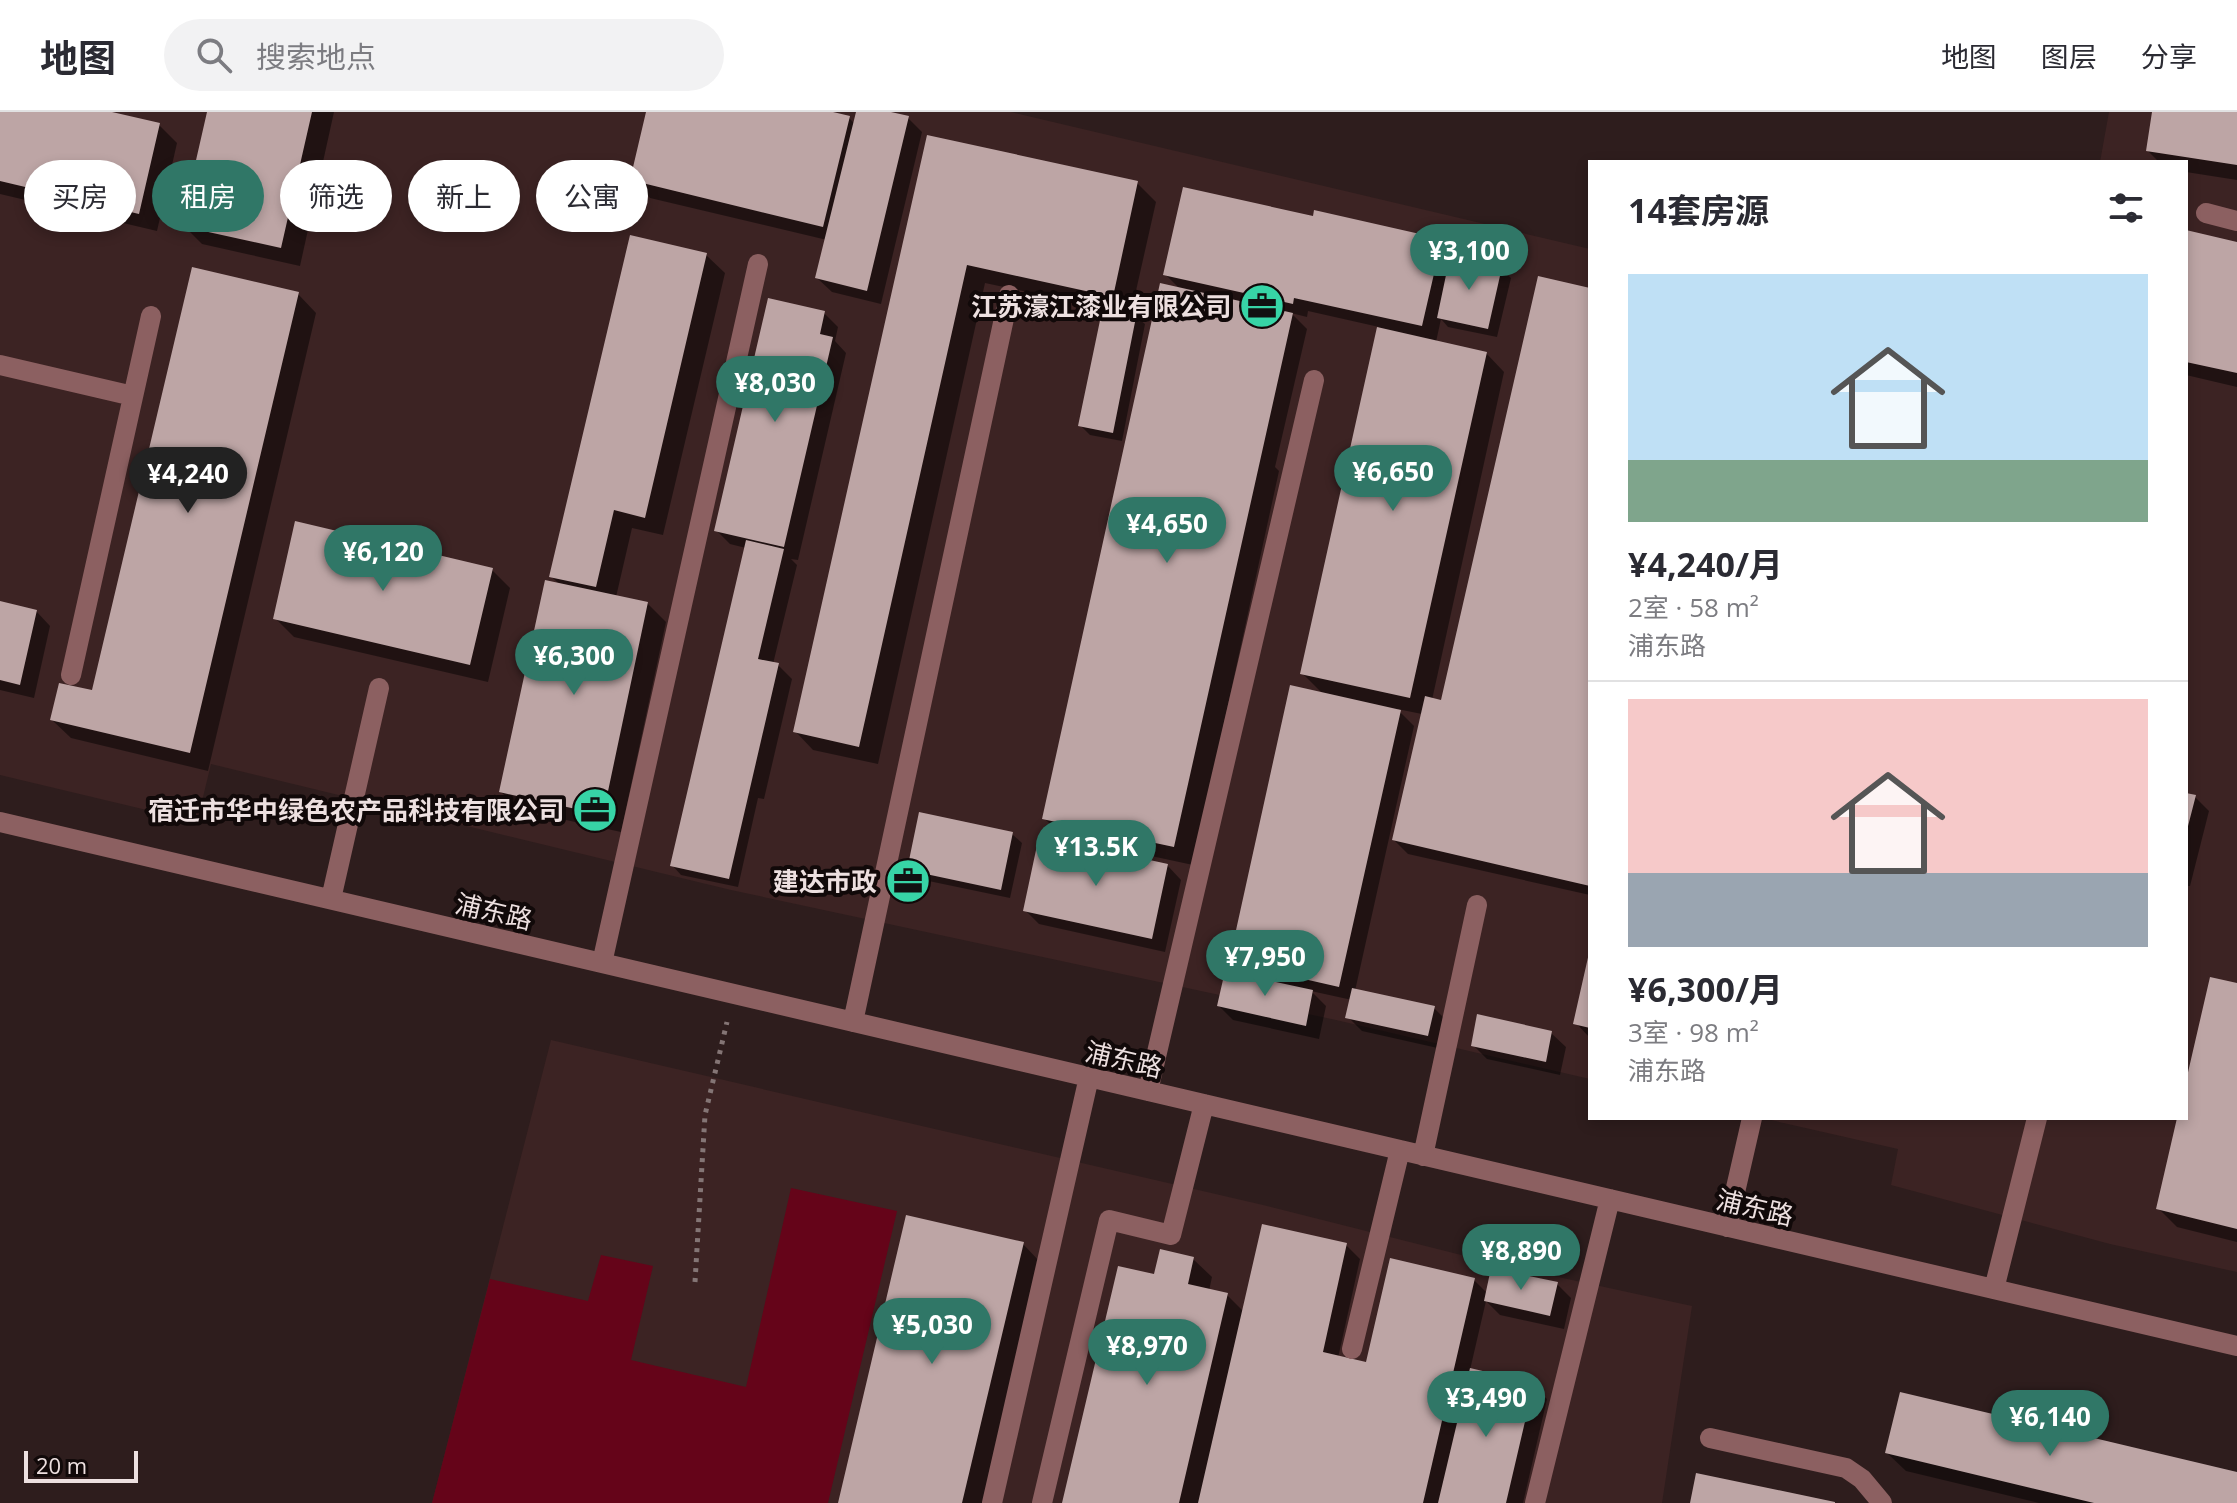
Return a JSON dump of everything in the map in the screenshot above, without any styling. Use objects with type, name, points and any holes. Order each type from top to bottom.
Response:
[{"type":"street","points":[[2206,213],[2237,221]]},
{"type":"street","points":[[602,963],[758,264]]},
{"type":"street","points":[[853,1022],[1009,295]]},
{"type":"street","points":[[71,675],[151,316]]},
{"type":"street","points":[[0,365],[133,396]]},
{"type":"street","points":[[1148,1091],[1314,380]]},
{"type":"street","points":[[331,899],[379,688]]},
{"type":"street","name":"浦东路","points":[[0,822],[2237,1346]]},
{"type":"street","points":[[1423,1156],[1477,905]]},
{"type":"street","points":[[992,1503],[1089,1077]]},
{"type":"street","points":[[1042,1503],[1109,1220],[1171,1235],[1204,1104]]},
{"type":"street","points":[[1727,1227],[1752,1120]]},
{"type":"street","points":[[1994,1289],[2036,1120]]},
{"type":"street","points":[[1352,1349],[1400,1150]]},
{"type":"street","points":[[1535,1503],[1610,1199]]},
{"type":"street","points":[[1710,1438],[1846,1468],[1862,1479],[1882,1503]]},
{"type":"path","points":[[695,1282],[705,1115],[733,994]]},
{"type":"shaded area","points":[[0,112],[1011,112],[1588,249],[1588,1079],[1336,1020],[731,890],[211,764],[197,822],[0,775]]},
{"type":"shaded area","points":[[2109,112],[2237,112],[2237,1272],[2110,1244],[1891,1185],[1898,1149],[1771,1120],[2188,1120],[2188,160],[2100,160]]},
{"type":"shaded area","points":[[551,1040],[1263,1205],[1489,1262],[1692,1306],[1662,1503],[432,1503]]},
{"type":"shaded area","points":[[791,1188],[897,1211],[828,1503],[432,1503],[490,1279],[588,1301],[601,1255],[653,1266],[631,1360],[746,1387]]},
{"type":"building","points":[[0,112],[112,112],[160,123],[139,214],[136,213],[136,160],[24,160],[24,187],[0,181]]},
{"type":"building","points":[[207,112],[312,112],[301,160],[280,160],[280,232],[285,232],[281,248],[208,232],[264,232],[264,160],[196,160]]},
{"type":"building","points":[[646,112],[833,112],[850,116],[823,227],[648,184],[648,160],[635,160]]},
{"type":"building","points":[[856,112],[891,112],[909,116],[867,291],[815,278]]},
{"type":"building","points":[[2152,112],[2237,112],[2237,165],[2146,151]]},
{"type":"building","points":[[927,135],[1138,181],[1113,297],[967,265],[859,747],[793,732]]},
{"type":"building","points":[[1183,187],[1313,216],[1314,210],[1442,239],[1422,326],[1294,298],[1293,304],[1163,275]]},
{"type":"building","points":[[2188,230],[2237,242],[2237,373],[2188,362]]},
{"type":"building","points":[[630,235],[707,253],[645,518],[614,510],[596,587],[549,577]]},
{"type":"building","points":[[1450,256],[1502,267],[1488,329],[1437,318]]},
{"type":"building","points":[[192,267],[299,292],[190,753],[50,720],[59,683],[92,690]]},
{"type":"building","points":[[1538,276],[1588,288],[1588,886],[1392,840],[1425,696],[1441,700]]},
{"type":"building","points":[[1160,283],[1293,313],[1174,847],[1042,819]]},
{"type":"building","points":[[768,298],[825,311],[820,334],[833,337],[784,547],[714,531]]},
{"type":"building","points":[[1103,306],[1137,312],[1113,433],[1078,426]]},
{"type":"building","points":[[1377,327],[1487,352],[1410,698],[1300,674]]},
{"type":"building","points":[[295,521],[493,568],[470,665],[273,619]]},
{"type":"building","points":[[746,540],[784,549],[758,659],[779,663],[729,879],[670,866]]},
{"type":"building","points":[[545,580],[648,602],[603,815],[499,792]]},
{"type":"building","points":[[0,601],[37,610],[20,685],[0,680]]},
{"type":"building","points":[[1290,685],[1401,710],[1339,987],[1229,962]]},
{"type":"building","points":[[2188,793],[2196,795],[2188,826]]},
{"type":"building","points":[[919,812],[1013,832],[1001,890],[907,870]]},
{"type":"building","points":[[1039,836],[1168,864],[1152,939],[1023,911]]},
{"type":"building","points":[[1588,957],[1588,1028],[1573,1024]]},
{"type":"building","points":[[1225,971],[1313,990],[1306,1026],[1217,1006]]},
{"type":"building","points":[[2210,977],[2237,983],[2237,1229],[2156,1209],[2177,1120],[2188,1120],[2188,1072]]},
{"type":"building","points":[[1352,988],[1435,1006],[1428,1036],[1345,1018]]},
{"type":"building","points":[[1477,1014],[1552,1031],[1546,1062],[1471,1046]]},
{"type":"building","points":[[906,1215],[1024,1242],[962,1503],[838,1503]]},
{"type":"building","points":[[1262,1224],[1347,1243],[1323,1352],[1366,1362],[1390,1258],[1475,1278],[1423,1503],[1198,1503]]},
{"type":"building","points":[[1160,1249],[1194,1257],[1188,1284],[1228,1293],[1179,1503],[1062,1503],[1118,1266],[1154,1274]]},
{"type":"building","points":[[1491,1268],[1558,1282],[1550,1316],[1484,1301]]},
{"type":"building","points":[[1470,1368],[1534,1383],[1506,1503],[1438,1503]]},
{"type":"building","points":[[1900,1392],[2237,1472],[2237,1503],[2094,1503],[1885,1453]]},
{"type":"building","points":[[1696,1473],[1835,1502],[1835,1503],[1690,1503]]},
{"type":"place","name":"江苏濠江漆业有限公司","points":[[1262,306]]},
{"type":"place","name":"宿迁市华中绿色农产品科技有限公司","points":[[595,810]]},
{"type":"place","name":"建达市政","points":[[908,881]]}]
